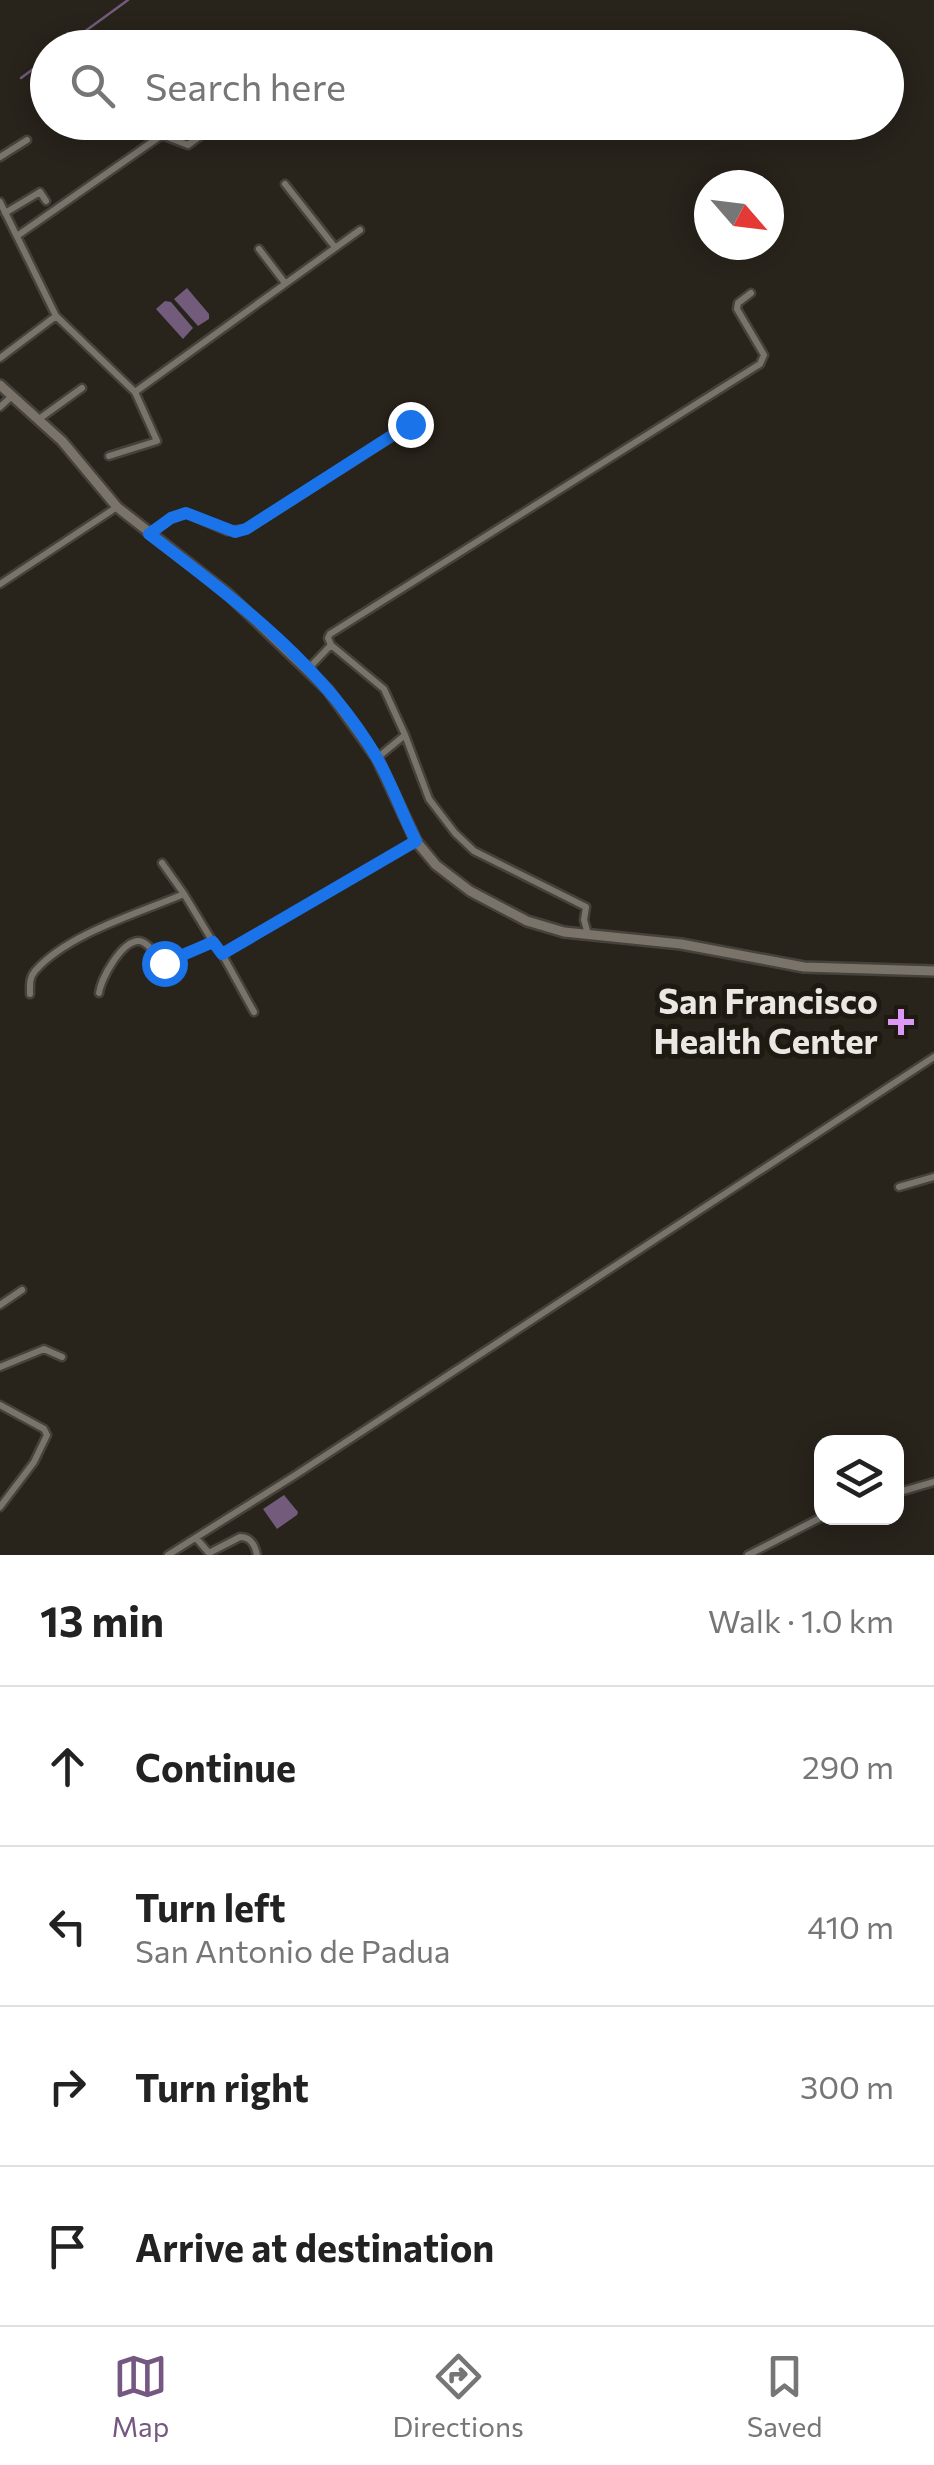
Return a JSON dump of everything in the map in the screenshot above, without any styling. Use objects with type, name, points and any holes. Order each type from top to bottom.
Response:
[{"type":"street","points":[[0,157],[27,140]]},
{"type":"street","points":[[18,236],[155,140]]},
{"type":"street","points":[[285,184],[334,246]]},
{"type":"street","points":[[5,213],[40,192],[46,201]]},
{"type":"street","points":[[0,202],[56,316],[135,392],[157,440],[109,456]]},
{"type":"street","points":[[135,392],[360,230]]},
{"type":"street","points":[[259,249],[286,283]]},
{"type":"street","points":[[588,936],[586,907],[474,850],[455,833],[429,799],[384,689],[331,645],[328,638],[760,364],[764,355],[737,309],[738,303],[751,293]]},
{"type":"street","points":[[0,358],[56,316]]},
{"type":"street","points":[[0,385],[62,440],[117,507],[228,594],[328,690],[377,758],[416,841],[451,878],[498,908],[527,921],[588,936],[667,942],[804,967],[934,971]]},
{"type":"street","points":[[39,418],[82,388]]},
{"type":"street","points":[[0,407],[13,396]]},
{"type":"street","points":[[149,534],[171,518],[186,513],[235,532],[246,529],[410,424]]},
{"type":"street","points":[[0,584],[117,507]]},
{"type":"street","points":[[308,669],[331,645]]},
{"type":"street","points":[[377,758],[405,734]]},
{"type":"street","points":[[222,954],[416,841]]},
{"type":"street","points":[[162,863],[222,954],[254,1012]]},
{"type":"street","points":[[30,994],[35,970],[73,942],[184,894]]},
{"type":"street","points":[[99,993],[103,975],[121,952],[137,941],[167,963],[213,942]]},
{"type":"street","points":[[168,1555],[934,1057]]},
{"type":"street","points":[[900,1186],[934,1177]]},
{"type":"street","points":[[0,1305],[22,1290]]},
{"type":"street","points":[[0,1368],[44,1349],[62,1357]]},
{"type":"street","points":[[0,1406],[48,1435],[34,1462],[0,1508]]},
{"type":"street","points":[[904,1491],[934,1482]]},
{"type":"street","points":[[748,1555],[814,1520]]},
{"type":"street","points":[[196,1538],[209,1553],[246,1537],[257,1555]]},
{"type":"shaded area","points":[[187,288],[209,314],[209,319],[198,326],[174,299]]},
{"type":"shaded area","points":[[165,301],[171,302],[193,328],[183,339],[156,309]]},
{"type":"shaded area","points":[[284,1495],[298,1512],[277,1529],[263,1509]]},
{"type":"waterway","points":[[87,30],[128,0]]},
{"type":"waterway","points":[[21,78],[30,71]]},
{"type":"place","name":"San Francisco Health Center","points":[[901,1022]]},
{"type":"route","points":[[164,963],[213,942],[222,954],[416,841],[377,758],[328,690],[228,594],[149,534],[171,518],[186,513],[227,530],[246,529],[410,424]]}]
